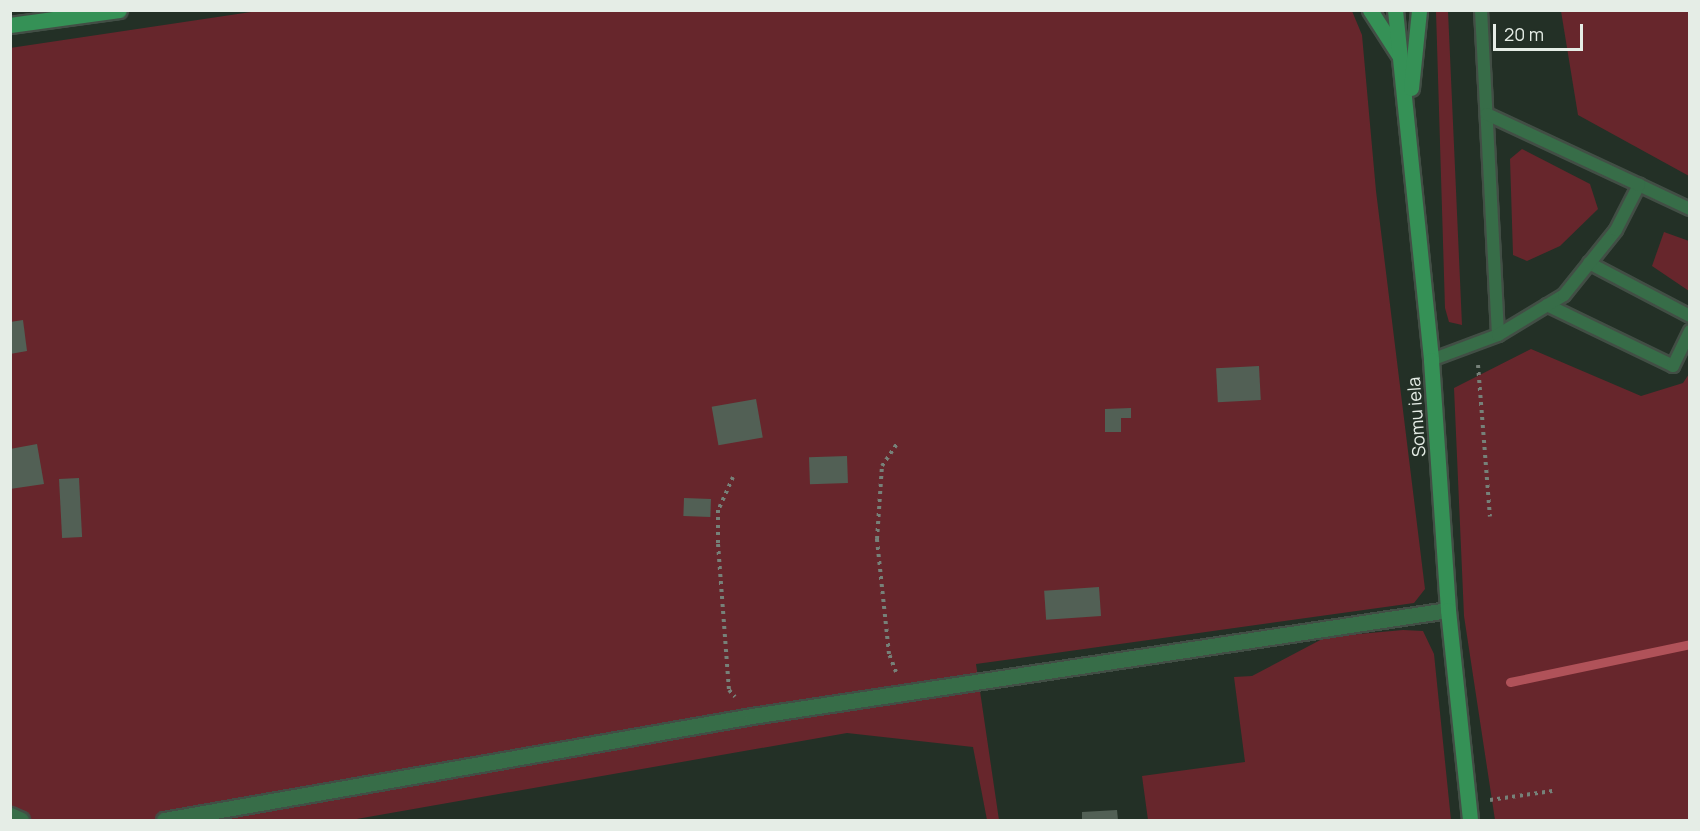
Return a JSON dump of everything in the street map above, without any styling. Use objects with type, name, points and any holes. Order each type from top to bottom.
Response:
[{"type":"main road","points":[[10,26],[119,10]]},
{"type":"main road","points":[[1370,10],[1401,57]]},
{"type":"main road","name":"Somu iela","points":[[1395,10],[1401,57],[1408,157],[1431,360],[1449,610],[1470,820]]},
{"type":"main road","points":[[1408,157],[1419,10]]},
{"type":"street","points":[[164,820],[752,716],[1449,610]]},
{"type":"street","points":[[10,815],[21,820]]},
{"type":"lane","points":[[1481,10],[1498,334]]},
{"type":"lane","points":[[1487,114],[1689,209]]},
{"type":"lane","points":[[1431,360],[1498,334],[1564,295],[1616,230],[1639,185]]},
{"type":"lane","points":[[1589,263],[1689,316]]},
{"type":"lane","points":[[1547,305],[1673,366],[1689,331]]},
{"type":"path","points":[[1476,343],[1490,517]]},
{"type":"path","points":[[897,444],[882,466],[877,539],[889,654],[904,692]]},
{"type":"path","points":[[733,477],[718,510],[725,651],[729,690],[752,716]]},
{"type":"path","points":[[1468,804],[1552,791]]},
{"type":"shaded area","points":[[264,10],[1352,11],[1362,35],[1376,191],[1425,589],[1414,603],[976,664],[999,820],[987,820],[973,747],[847,733],[351,820],[11,820],[10,48]]},
{"type":"shaded area","points":[[1436,11],[1448,11],[1462,325],[1449,322],[1445,308]]},
{"type":"shaded area","points":[[1561,11],[1689,11],[1689,176],[1578,115]]},
{"type":"shaded area","points":[[1522,149],[1590,184],[1598,209],[1560,246],[1527,261],[1513,255],[1510,159]]},
{"type":"shaded area","points":[[1664,232],[1689,241],[1689,291],[1652,266]]},
{"type":"shaded area","points":[[1531,349],[1641,396],[1683,383],[1689,374],[1689,820],[1495,820],[1464,616],[1454,388]]},
{"type":"shaded area","points":[[1403,630],[1423,631],[1434,654],[1451,820],[1148,820],[1142,776],[1245,762],[1234,677],[1252,676],[1326,637]]},
{"type":"building","points":[[23,320],[27,351],[10,354],[10,322]]},
{"type":"building","points":[[1259,366],[1261,400],[1218,402],[1216,368]]},
{"type":"building","points":[[756,399],[763,437],[718,445],[712,407]]},
{"type":"building","points":[[1131,408],[1131,418],[1121,418],[1121,432],[1105,432],[1105,409]]},
{"type":"building","points":[[37,444],[44,484],[10,489],[10,449]]},
{"type":"building","points":[[847,456],[848,483],[810,484],[809,457]]},
{"type":"building","points":[[79,478],[82,537],[62,538],[59,479]]},
{"type":"building","points":[[684,498],[711,499],[710,517],[683,516]]},
{"type":"building","points":[[1099,587],[1101,616],[1046,620],[1044,591]]},
{"type":"building","points":[[1117,810],[1118,820],[1082,820],[1082,812]]},
{"type":"waterway","points":[[1510,682],[1690,644]]}]
